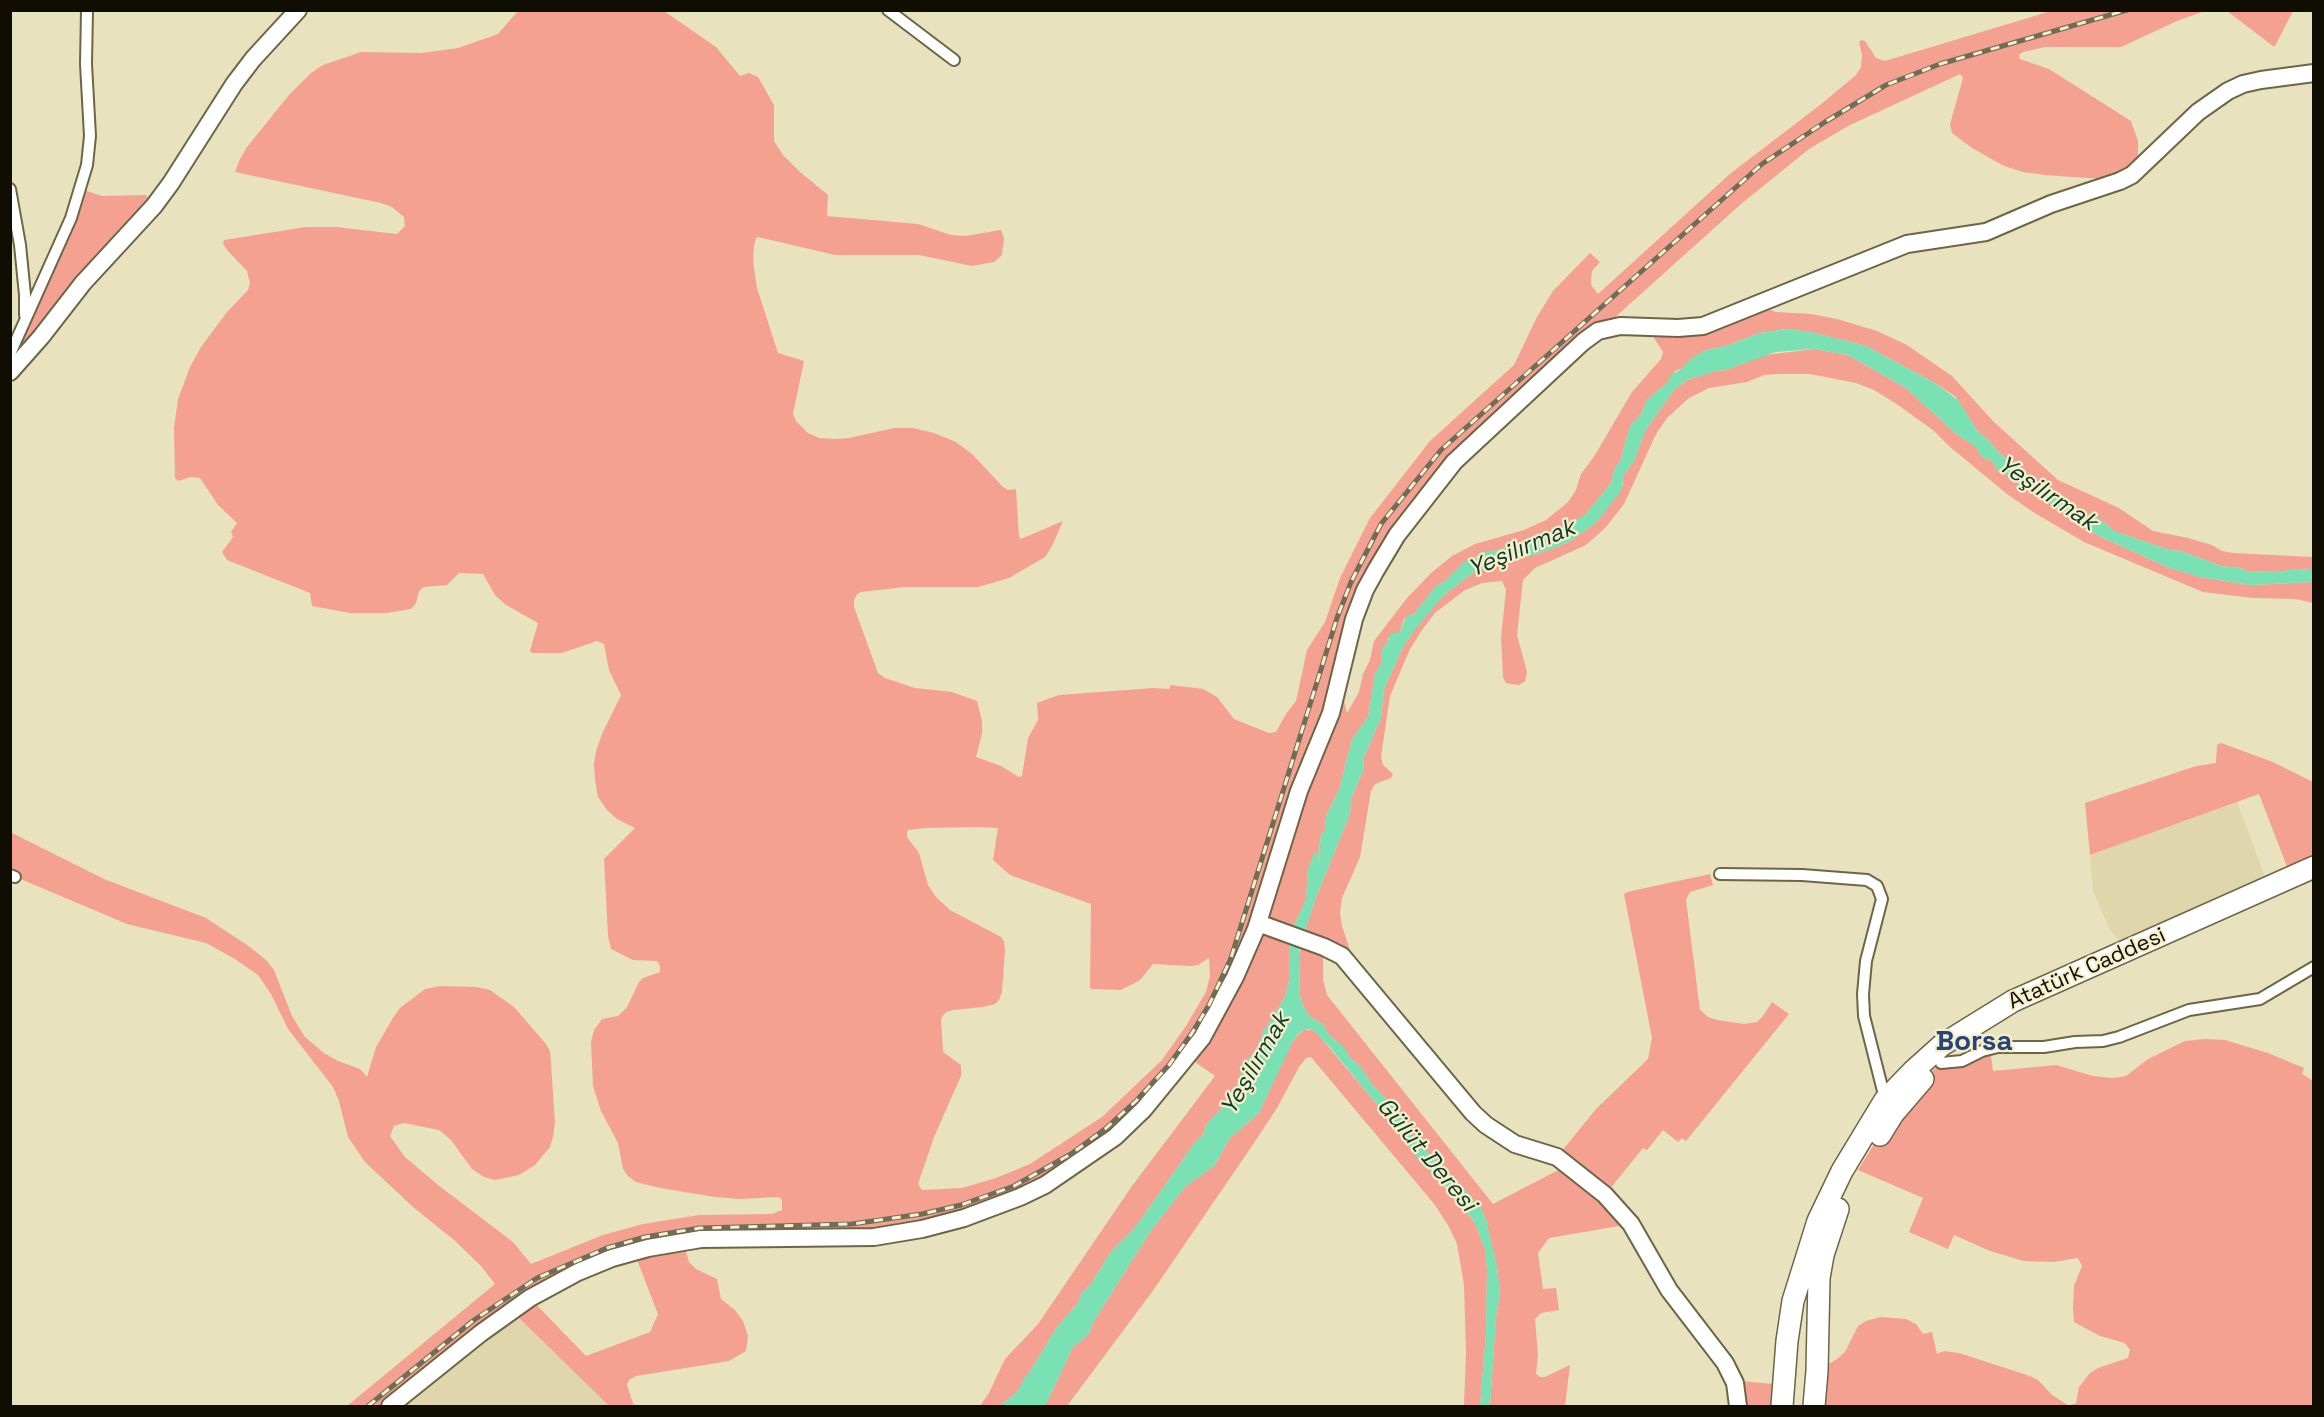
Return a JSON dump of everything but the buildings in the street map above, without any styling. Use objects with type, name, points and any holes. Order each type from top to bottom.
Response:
[{"type":"highway","name":"Atatürk Caddesi","points":[[1782,1407],[1787,1341],[1793,1301],[1811,1241],[1830,1194],[1885,1100],[1912,1071],[1942,1045],[2013,1001],[2313,867]]},
{"type":"highway","name":"Atatürk Caddesi","points":[[1814,1407],[1819,1278],[1831,1226],[1854,1176],[1893,1114],[1923,1080],[1941,1063],[1984,1032],[2018,1013],[2313,880]]},
{"type":"street","points":[[10,354],[71,218],[87,165],[90,136],[87,10]]},
{"type":"street","points":[[10,372],[83,283],[154,206],[234,84],[253,59],[298,10]]},
{"type":"street","points":[[888,10],[954,60]]},
{"type":"street","points":[[390,1407],[481,1333],[530,1298],[579,1272],[612,1258],[648,1248],[701,1239],[851,1238],[896,1234],[964,1218],[1045,1185],[1115,1137],[1177,1072],[1202,1038],[1263,925],[1299,791],[1334,705],[1354,620],[1376,570],[1404,526],[1455,462],[1583,342],[1606,328],[1678,328],[1709,324],[1907,244],[1972,235],[2001,226],[2051,204],[2132,175],[2198,111],[2228,91],[2252,82],[2313,73]]},
{"type":"street","points":[[10,189],[20,245],[25,295],[24,322]]},
{"type":"street","points":[[1720,874],[1802,874],[1867,880],[1877,886],[1881,899],[1866,961],[1863,994],[1864,1016],[1885,1100]]},
{"type":"street","points":[[1263,925],[1342,956],[1352,965],[1459,1098],[1486,1125],[1515,1144],[1557,1157],[1595,1185],[1630,1224],[1669,1290],[1725,1363],[1735,1383],[1738,1407]]},
{"type":"street","points":[[1941,1063],[1962,1061],[1982,1051],[1998,1047],[2044,1047],[2120,1037],[2189,1010],[2260,999],[2313,968]]},
{"type":"shaded area","points":[[2293,10],[2275,46],[2227,11]]},
{"type":"shaded area","points":[[518,11],[664,11],[716,47],[740,76],[749,73],[758,77],[774,105],[774,141],[783,155],[800,172],[828,195],[827,216],[918,224],[951,235],[965,236],[1001,230],[1004,238],[1002,255],[994,262],[972,266],[919,255],[835,255],[758,237],[754,246],[753,261],[757,288],[778,353],[804,361],[793,414],[796,421],[808,433],[819,438],[834,439],[894,428],[913,428],[934,433],[956,442],[972,454],[1003,487],[1008,490],[1016,489],[1021,539],[1063,521],[1045,557],[1009,578],[978,587],[905,587],[861,592],[854,600],[854,607],[878,673],[885,678],[915,688],[952,692],[977,701],[982,721],[982,734],[976,757],[1001,766],[1019,777],[1022,776],[1028,738],[1038,720],[1037,703],[1059,695],[1153,688],[1169,689],[1171,685],[1203,689],[1217,697],[1234,719],[1269,733],[1276,732],[1296,701],[1307,650],[1325,622],[1340,578],[1370,518],[1430,441],[1514,365],[1537,317],[1553,291],[1590,253],[1600,262],[1592,271],[1591,279],[1591,285],[1598,294],[1731,173],[1856,75],[1861,67],[1862,55],[1859,42],[1862,40],[1876,58],[1885,61],[2051,11],[2205,11],[2177,21],[2121,47],[2045,47],[2019,55],[2020,59],[2049,69],[2131,121],[2138,141],[2138,170],[2102,179],[2045,175],[2004,166],[1972,148],[1952,133],[1950,124],[1963,78],[1960,74],[1848,126],[1809,149],[1741,204],[1454,462],[1365,590],[1346,681],[1344,701],[1347,713],[1359,692],[1374,641],[1407,598],[1431,573],[1452,556],[1475,544],[1524,530],[1546,520],[1568,502],[1576,490],[1581,474],[1595,455],[1632,392],[1661,359],[1663,352],[1654,338],[1656,328],[1678,328],[1758,305],[1776,312],[1811,314],[1837,319],[1877,331],[1907,345],[1952,376],[1994,422],[2058,480],[2119,508],[2153,531],[2188,538],[2233,553],[2313,557],[2313,570],[2245,571],[2241,568],[2221,566],[2181,551],[2169,550],[2114,531],[2100,519],[2060,499],[1998,452],[1976,429],[1955,396],[1866,346],[1810,332],[1787,329],[1760,333],[1726,346],[1706,350],[1683,368],[1675,371],[1667,383],[1647,400],[1641,414],[1630,426],[1620,462],[1615,468],[1611,483],[1585,515],[1550,535],[1481,553],[1436,586],[1415,613],[1404,619],[1400,632],[1388,638],[1388,642],[1382,649],[1381,664],[1375,674],[1368,717],[1352,739],[1339,790],[1326,816],[1325,830],[1321,834],[1317,868],[1316,852],[1308,869],[1306,900],[1294,925],[1290,941],[1289,981],[1285,997],[1262,1034],[1257,1050],[1247,1060],[1231,1098],[1206,1125],[1203,1135],[1196,1141],[1134,1229],[1110,1253],[1091,1284],[1081,1294],[1079,1302],[1057,1327],[1018,1391],[1000,1406],[980,1406],[989,1393],[1005,1359],[1038,1324],[1132,1186],[1215,1076],[1188,1057],[1144,1109],[1045,1185],[922,1229],[685,1241],[689,1262],[696,1269],[717,1279],[721,1299],[735,1310],[743,1321],[748,1336],[746,1351],[729,1361],[636,1376],[629,1380],[627,1385],[634,1406],[609,1406],[512,1311],[390,1406],[347,1406],[495,1284],[481,1266],[454,1240],[413,1207],[365,1162],[348,1137],[333,1087],[288,1029],[271,994],[258,975],[206,943],[127,924],[11,875],[10,832],[104,879],[206,918],[250,947],[274,970],[292,1016],[305,1037],[324,1053],[360,1069],[367,1077],[376,1047],[393,1018],[400,1008],[425,989],[440,986],[477,987],[490,990],[514,1007],[550,1051],[555,1123],[550,1147],[535,1165],[519,1175],[495,1180],[484,1177],[472,1169],[451,1140],[439,1130],[404,1123],[394,1126],[390,1136],[405,1157],[513,1242],[531,1264],[603,1235],[643,1224],[699,1215],[772,1214],[782,1210],[782,1200],[779,1197],[739,1199],[715,1197],[636,1182],[623,1169],[618,1143],[601,1111],[593,1086],[591,1042],[594,1030],[602,1019],[618,1016],[627,1007],[643,978],[660,972],[657,961],[633,960],[611,949],[608,936],[604,859],[635,828],[617,819],[607,810],[598,797],[595,780],[596,751],[621,695],[609,670],[604,644],[597,641],[562,653],[532,653],[530,651],[538,623],[506,605],[495,595],[483,574],[459,573],[447,585],[424,587],[419,591],[416,603],[411,609],[386,613],[350,613],[312,606],[310,593],[227,560],[222,552],[233,537],[231,532],[237,523],[218,505],[200,478],[191,477],[178,481],[175,478],[174,428],[178,399],[190,367],[201,347],[227,312],[248,290],[250,283],[247,271],[227,250],[223,244],[224,240],[306,227],[336,227],[397,234],[405,226],[404,217],[392,207],[381,203],[235,172],[247,147],[289,95],[311,73],[323,65],[361,52],[422,53],[458,48],[498,34]],"holes":[[[925,828],[998,828],[993,860],[1010,875],[1091,904],[1090,988],[1121,990],[1140,980],[1153,964],[1190,966],[1198,965],[1209,958],[1210,976],[1206,992],[1162,1060],[1102,1117],[1030,1164],[996,1178],[962,1188],[922,1190],[918,1184],[934,1137],[961,1076],[961,1065],[943,1052],[941,1018],[946,1012],[983,1007],[995,1004],[999,1000],[1002,992],[1005,950],[1001,937],[950,910],[936,897],[928,885],[919,853],[907,837],[907,833],[908,830]],[[634,1252],[658,1314],[650,1332],[586,1356],[530,1298]]]},
{"type":"shaded area","points":[[81,189],[102,196],[146,195],[154,206],[11,372],[11,354]]},
{"type":"shaded area","points":[[1814,349],[1848,355],[1906,388],[1955,433],[1976,447],[1982,457],[1992,461],[1998,471],[2006,474],[2097,535],[2167,567],[2200,577],[2250,585],[2313,582],[2313,603],[2296,599],[2253,598],[2203,592],[2084,542],[2007,494],[1934,431],[1898,405],[1874,390],[1856,383],[1810,374],[1777,374],[1709,388],[1689,398],[1667,418],[1656,434],[1624,504],[1606,527],[1586,545],[1535,568],[1523,580],[1517,635],[1527,672],[1525,681],[1519,685],[1511,684],[1506,683],[1503,677],[1501,637],[1506,590],[1502,581],[1482,583],[1465,590],[1435,613],[1422,630],[1410,649],[1390,696],[1381,757],[1383,765],[1393,774],[1391,778],[1375,784],[1371,791],[1360,857],[1342,898],[1340,913],[1349,947],[1345,949],[1304,934],[1315,900],[1350,814],[1351,799],[1363,771],[1364,757],[1381,718],[1384,689],[1402,649],[1422,618],[1444,595],[1474,572],[1502,561],[1540,553],[1569,542],[1597,522],[1623,485],[1623,476],[1634,461],[1645,431],[1674,390],[1687,380],[1725,370],[1765,355]]},
{"type":"shaded area","points":[[2221,743],[2273,762],[2313,782],[2313,867],[2291,877],[2259,794],[2090,855],[2085,803],[2196,766],[2216,763],[2217,745]]},
{"type":"shaded area","points":[[2237,802],[2269,887],[2126,950],[2110,930],[2093,891],[2090,855]]},
{"type":"shaded area","points":[[1710,874],[1713,885],[1690,892],[1686,900],[1700,1010],[1708,1017],[1717,1020],[1744,1024],[1757,1022],[1772,1002],[1789,1014],[1686,1141],[1682,1138],[1678,1142],[1663,1130],[1647,1150],[1643,1148],[1605,1195],[1631,1224],[1549,1238],[1538,1253],[1543,1289],[1556,1288],[1559,1310],[1541,1313],[1535,1319],[1538,1355],[1536,1374],[1545,1377],[1570,1365],[1565,1406],[1490,1406],[1496,1317],[1500,1293],[1497,1267],[1482,1210],[1458,1182],[1416,1142],[1395,1108],[1372,1084],[1342,1046],[1328,1034],[1323,1024],[1310,1017],[1300,996],[1301,944],[1323,952],[1323,979],[1327,995],[1493,1204],[1568,1165],[1557,1157],[1596,1109],[1648,1059],[1652,1038],[1624,894]]},
{"type":"shaded area","points":[[1303,1030],[1313,1030],[1317,1033],[1390,1120],[1405,1142],[1474,1221],[1485,1249],[1487,1268],[1486,1334],[1480,1406],[1464,1406],[1466,1352],[1464,1285],[1457,1244],[1449,1227],[1435,1205],[1311,1057],[1306,1058],[1299,1067],[1277,1108],[1152,1292],[1067,1406],[1045,1406],[1073,1347],[1088,1335],[1094,1321],[1150,1232],[1185,1187],[1215,1165],[1229,1139],[1259,1113],[1293,1041]]},
{"type":"shaded area","points":[[2225,1040],[2268,1053],[2304,1068],[2302,1074],[2313,1081],[2313,1406],[2069,1406],[2076,1403],[2079,1387],[2090,1373],[2128,1358],[2130,1350],[2125,1343],[2100,1336],[2074,1322],[2074,1286],[2082,1266],[2078,1258],[2054,1262],[2024,1261],[1990,1251],[1954,1235],[1948,1249],[1909,1232],[1923,1198],[1858,1170],[1893,1114],[1941,1063],[1990,1048],[1993,1071],[2056,1065],[2093,1076],[2113,1078],[2126,1076],[2148,1059],[2185,1041]]},
{"type":"shaded area","points":[[512,1310],[609,1406],[390,1406]]},
{"type":"shaded area","points":[[1880,1317],[1906,1319],[1916,1324],[1923,1334],[1932,1332],[1937,1354],[1944,1351],[1959,1353],[2030,1376],[2069,1406],[1814,1406],[1817,1371],[1845,1352],[1858,1326]]},
{"type":"shaded area","points":[[1741,1381],[1783,1385],[1782,1406],[1738,1406]]},
{"type":"water","points":[[1787,329],[1810,332],[1866,346],[1933,382],[1958,400],[1976,429],[1998,452],[2060,499],[2100,519],[2114,531],[2169,550],[2181,551],[2221,566],[2241,568],[2245,571],[2313,570],[2313,582],[2250,585],[2200,577],[2167,567],[2097,535],[2032,491],[2020,486],[2006,474],[1998,471],[1992,461],[1982,457],[1976,447],[1955,433],[1906,388],[1848,355],[1814,349],[1776,352],[1725,370],[1687,380],[1674,390],[1645,431],[1634,461],[1623,476],[1622,490],[1597,522],[1569,542],[1540,553],[1501,561],[1474,572],[1444,595],[1413,632],[1402,649],[1384,689],[1381,718],[1364,757],[1363,771],[1351,799],[1350,814],[1315,900],[1299,950],[1300,996],[1310,1017],[1323,1024],[1328,1034],[1343,1046],[1351,1059],[1360,1066],[1372,1084],[1395,1108],[1416,1142],[1458,1182],[1482,1210],[1497,1267],[1500,1293],[1496,1317],[1490,1406],[1480,1406],[1486,1334],[1487,1268],[1485,1249],[1474,1221],[1449,1190],[1419,1160],[1390,1120],[1328,1045],[1313,1030],[1309,1029],[1301,1031],[1293,1041],[1259,1113],[1229,1139],[1215,1165],[1185,1187],[1150,1232],[1094,1321],[1088,1335],[1073,1347],[1045,1406],[1000,1406],[1018,1391],[1057,1327],[1079,1302],[1081,1294],[1091,1284],[1110,1253],[1134,1229],[1196,1141],[1203,1135],[1206,1125],[1230,1099],[1247,1060],[1257,1050],[1262,1034],[1285,997],[1289,981],[1290,941],[1294,925],[1306,900],[1308,869],[1316,848],[1318,864],[1321,834],[1325,830],[1326,816],[1339,790],[1352,739],[1368,717],[1375,674],[1381,664],[1382,649],[1388,642],[1390,634],[1400,632],[1406,617],[1415,613],[1436,586],[1444,582],[1464,562],[1475,559],[1482,552],[1498,550],[1550,534],[1585,515],[1611,483],[1615,468],[1620,462],[1630,426],[1641,414],[1647,400],[1690,359],[1706,350],[1726,346],[1760,333]]},
{"type":"railway","points":[[368,1406],[474,1320],[537,1278],[607,1248],[645,1237],[700,1228],[852,1224],[922,1214],[961,1205],[1014,1186],[1071,1154],[1105,1129],[1136,1101],[1169,1065],[1209,1005],[1231,958],[1337,618],[1351,582],[1381,524],[1441,450],[1762,164],[1825,122],[1886,85],[1940,64],[2127,10]]},
{"type":"district","name":"Borsa","points":[[1974,1042]]},
{"type":"water label","name":"Yeşilırmak","points":[[2047,494]]},
{"type":"water label","name":"Yeşilırmak","points":[[1522,549]]},
{"type":"water label","name":"Yeşilırmak","points":[[1256,1064]]},
{"type":"water label","name":"Gülüt Deresi","points":[[1426,1155]]}]
